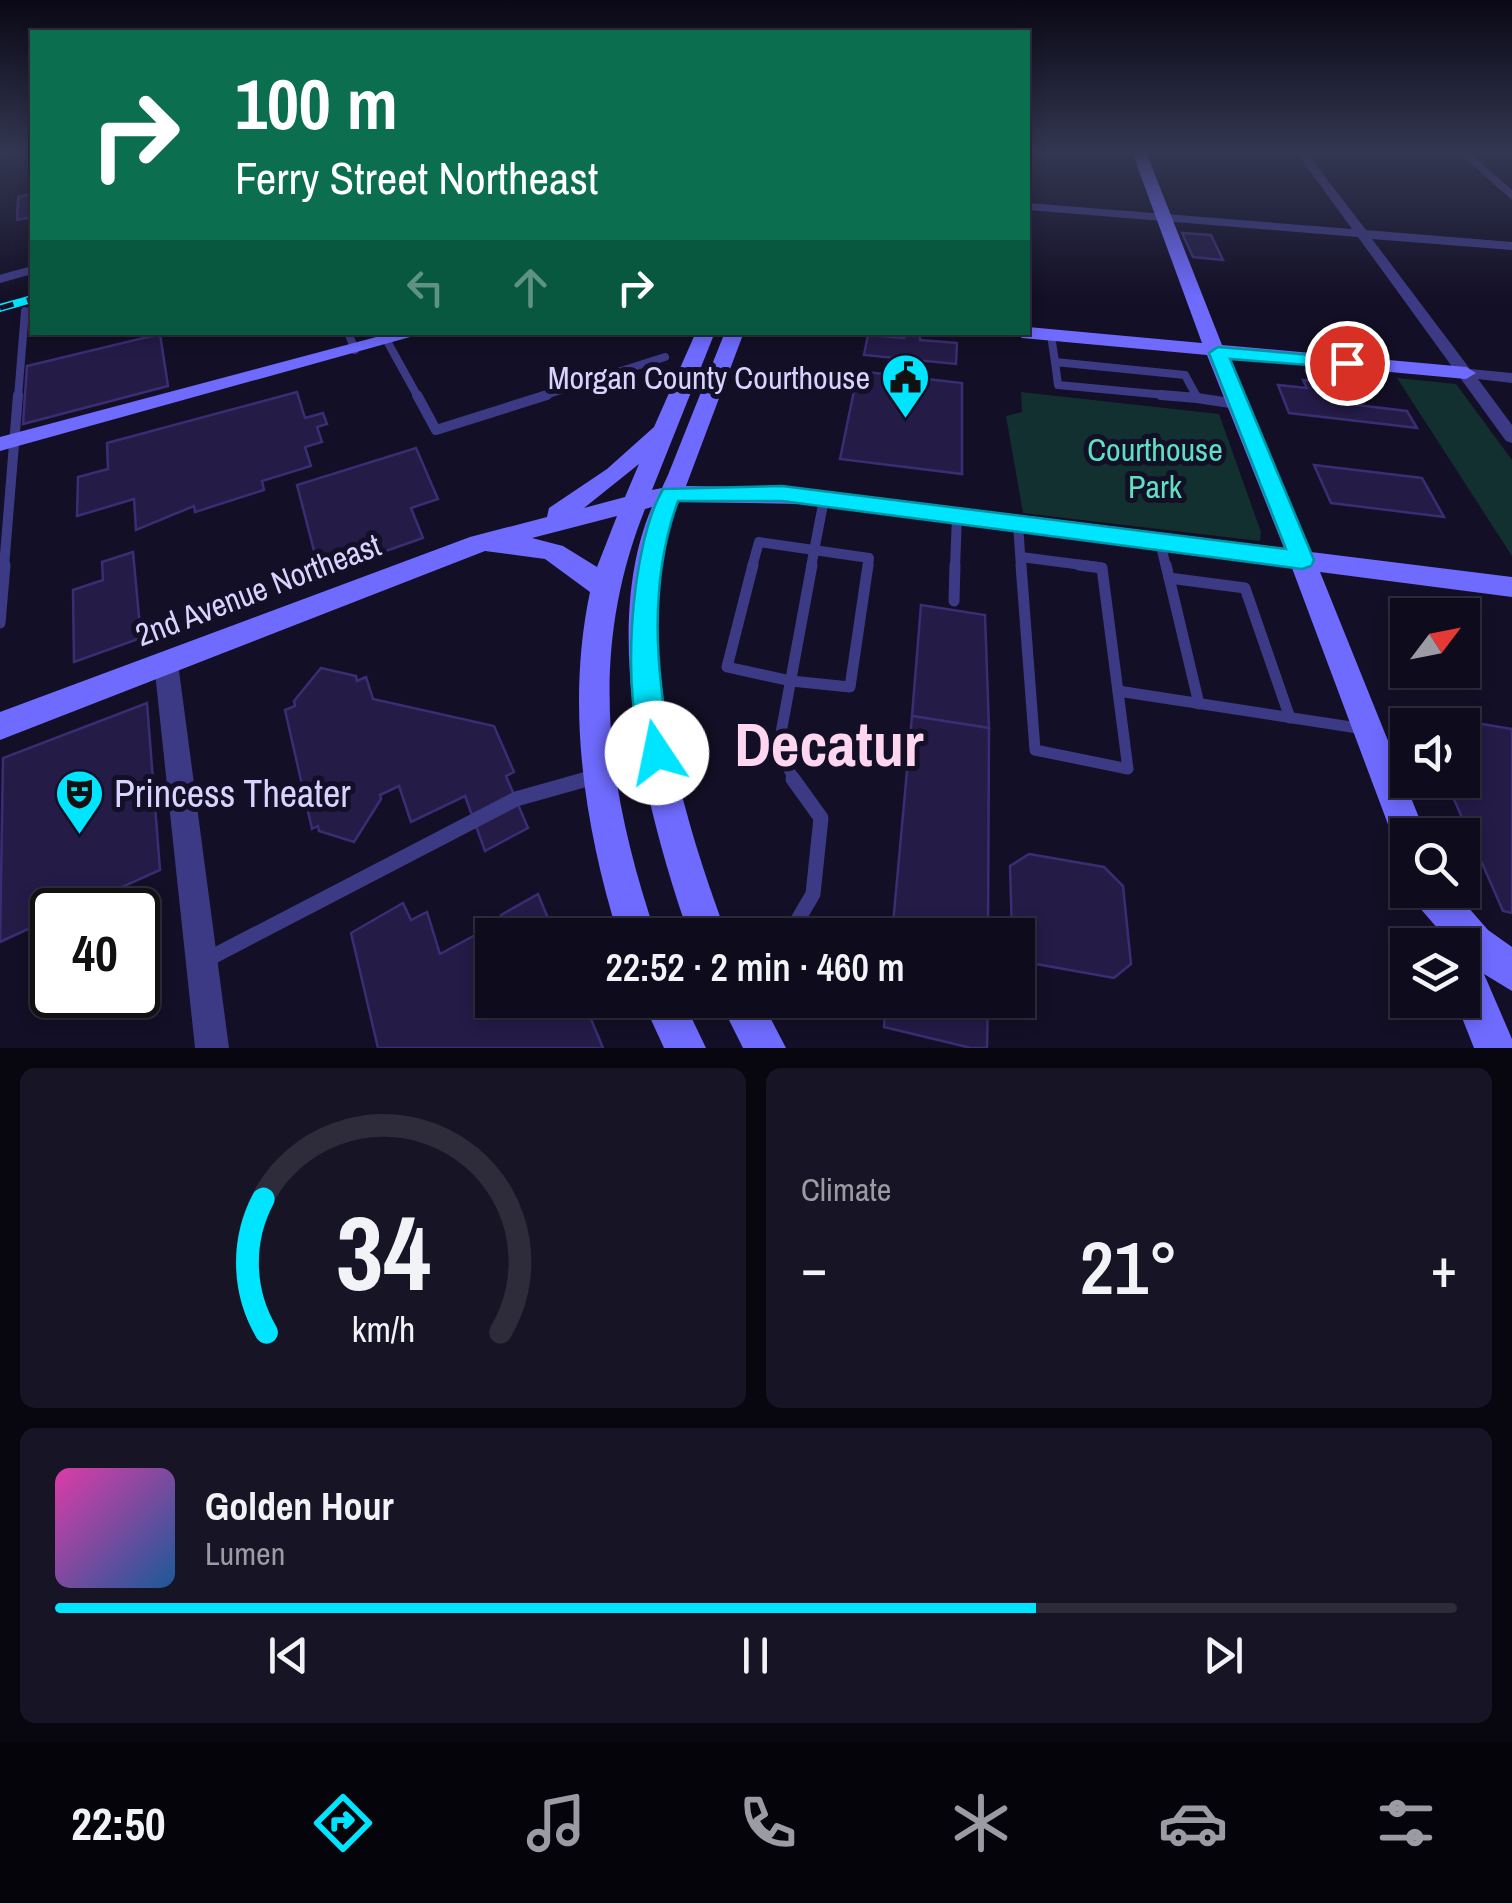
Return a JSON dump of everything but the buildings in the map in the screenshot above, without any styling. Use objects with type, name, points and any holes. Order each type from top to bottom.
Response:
[{"type":"street","points":[[1159,201],[1199,313],[1302,560],[1402,818]]},
{"type":"street","points":[[1337,201],[1512,436]]},
{"type":"street","points":[[1030,206],[1512,246]]},
{"type":"street","points":[[1030,333],[1512,378]]},
{"type":"street","points":[[6,442],[352,341],[387,341],[408,335]]},
{"type":"street","points":[[633,918],[600,775],[594,685],[604,589],[705,335]]},
{"type":"street","points":[[701,918],[690,890],[646,692],[648,594],[657,528],[734,335]]},
{"type":"street","points":[[542,524],[615,474],[666,426]]},
{"type":"street","name":"2nd Avenue Northeast","points":[[0,726],[479,542],[670,494],[762,493],[824,498],[1512,587]]},
{"type":"street","points":[[479,542],[549,548],[575,562],[604,589]]},
{"type":"street","points":[[166,663],[212,1048]]},
{"type":"street","points":[[1445,908],[1475,943],[1512,971]]},
{"type":"street","points":[[1480,1012],[1495,1048]]},
{"type":"street","points":[[670,1018],[684,1048]]},
{"type":"street","points":[[749,1018],[764,1048]]},
{"type":"lane","points":[[0,278],[30,270]]},
{"type":"lane","points":[[0,623],[6,442],[25,311]]},
{"type":"lane","points":[[1051,335],[1058,386],[1238,404]]},
{"type":"lane","points":[[387,341],[436,430],[665,357]]},
{"type":"lane","points":[[1056,362],[1185,375],[1197,398]]},
{"type":"lane","points":[[799,918],[813,894],[822,818],[793,779],[778,749],[824,498]]},
{"type":"lane","points":[[954,602],[957,516]]},
{"type":"lane","points":[[1018,524],[1020,556],[1035,750],[1128,769],[1102,568],[1020,556]]},
{"type":"lane","points":[[1160,541],[1199,704]]},
{"type":"lane","points":[[759,542],[870,558],[850,687],[790,681],[727,667],[759,542]]},
{"type":"lane","points":[[1169,578],[1245,588],[1290,718]]},
{"type":"lane","points":[[1118,691],[1367,730]]},
{"type":"lane","points":[[201,954],[516,800],[600,775]]},
{"type":"green space","points":[[1397,378],[1456,384],[1512,460],[1512,556]]},
{"type":"green space","name":"Courthouse Park","points":[[1021,392],[1219,414],[1261,532],[1260,541],[1023,513],[1006,416],[1022,412]]},
{"type":"railway","points":[[0,308],[30,300]]},
{"type":"place","name":"Morgan County Courthouse","points":[[905,420]]},
{"type":"place","name":"Princess Theater","points":[[79,836]]},
{"type":"district","name":"Decatur","points":[[829,744]]},
{"type":"route","points":[[657,753],[646,692],[645,624],[657,528],[670,494],[782,494],[1302,560],[1218,353],[1347,363]]}]
